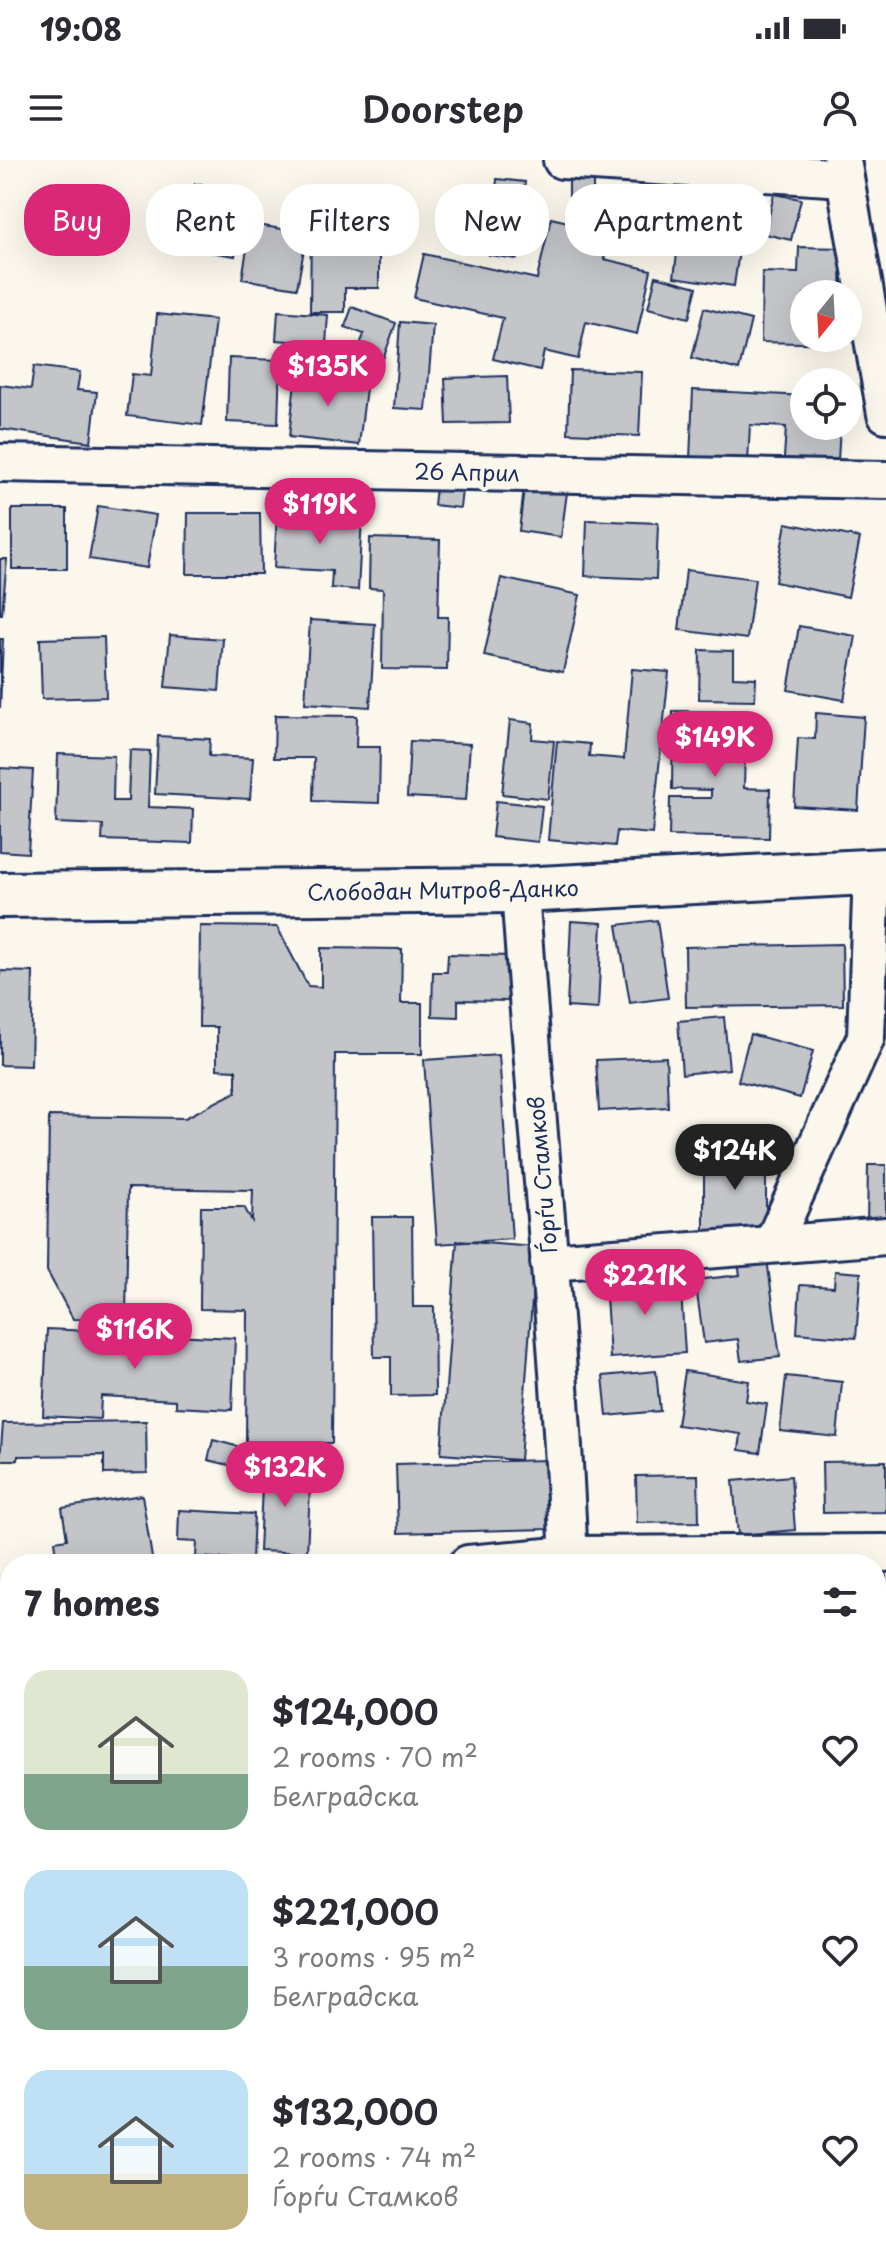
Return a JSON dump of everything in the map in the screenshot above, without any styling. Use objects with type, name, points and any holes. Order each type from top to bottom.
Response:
[{"type":"street","points":[[562,160],[844,169],[886,414]]},
{"type":"street","name":"26 Април","points":[[0,463],[886,480]]},
{"type":"street","points":[[773,1243],[866,1037],[879,871]]},
{"type":"street","name":"Слободан Митров-Данко","points":[[0,895],[520,890],[879,871]]},
{"type":"street","name":"Ѓорѓи Стамков","points":[[520,890],[563,1417],[568,1554]]},
{"type":"street","points":[[549,1262],[886,1236]]},
{"type":"street","points":[[841,1554],[886,1553]]},
{"type":"building","points":[[593,171],[593,184],[569,184],[569,172]]},
{"type":"building","points":[[497,179],[525,182],[525,184],[497,184]]},
{"type":"building","points":[[774,194],[801,199],[791,240],[771,235]]},
{"type":"building","points":[[551,218],[565,221],[565,256],[605,256],[604,259],[651,270],[637,334],[586,322],[578,359],[544,351],[540,370],[493,359],[503,318],[414,298],[424,254],[537,279],[542,256],[549,256]]},
{"type":"building","points":[[264,226],[280,229],[280,256],[303,256],[297,288],[242,279],[246,256],[264,256]]},
{"type":"building","points":[[799,247],[842,248],[841,280],[790,280],[790,343],[761,342],[762,272],[798,273]]},
{"type":"building","points":[[311,256],[379,256],[379,288],[345,288],[345,312],[310,312]]},
{"type":"building","points":[[677,256],[738,256],[734,286],[674,277]]},
{"type":"building","points":[[656,276],[697,287],[689,318],[648,308]]},
{"type":"building","points":[[352,307],[396,323],[378,373],[353,364],[364,334],[345,327]]},
{"type":"building","points":[[704,308],[751,320],[739,370],[692,358]]},
{"type":"building","points":[[278,311],[328,315],[326,344],[276,340]]},
{"type":"building","points":[[157,314],[215,320],[202,425],[127,416],[132,374],[151,376]]},
{"type":"building","points":[[400,322],[433,325],[426,410],[394,408]]},
{"type":"building","points":[[229,358],[280,360],[278,424],[227,422]]},
{"type":"building","points":[[34,366],[80,372],[77,390],[97,392],[91,442],[0,429],[0,385],[31,389]]},
{"type":"building","points":[[570,370],[642,372],[639,436],[568,433]]},
{"type":"building","points":[[296,372],[367,380],[359,445],[289,437]]},
{"type":"building","points":[[507,376],[509,423],[447,424],[445,378]]},
{"type":"building","points":[[693,390],[790,395],[790,440],[839,440],[838,461],[784,458],[786,427],[750,425],[748,462],[690,459]]},
{"type":"building","points":[[437,478],[463,481],[460,508],[434,505]]},
{"type":"building","points":[[525,480],[568,485],[561,537],[519,531]]},
{"type":"building","points":[[98,506],[156,515],[147,568],[89,559]]},
{"type":"building","points":[[12,509],[67,509],[67,569],[12,569]]},
{"type":"building","points":[[188,513],[260,513],[261,574],[187,574]]},
{"type":"building","points":[[277,513],[362,517],[358,590],[331,588],[332,571],[274,568]]},
{"type":"building","points":[[587,520],[658,523],[656,579],[585,576]]},
{"type":"building","points":[[786,523],[860,538],[848,597],[775,582]]},
{"type":"building","points":[[370,538],[440,540],[438,617],[448,617],[447,670],[382,669],[383,589],[369,588]]},
{"type":"building","points":[[0,559],[7,559],[2,614],[0,614]]},
{"type":"building","points":[[686,570],[755,579],[747,639],[679,630]]},
{"type":"building","points":[[501,578],[580,595],[563,672],[484,656]]},
{"type":"building","points":[[310,620],[375,624],[370,707],[305,703]]},
{"type":"building","points":[[799,626],[856,636],[844,700],[788,690]]},
{"type":"building","points":[[170,635],[223,639],[219,691],[165,687]]},
{"type":"building","points":[[104,637],[106,697],[42,699],[40,639]]},
{"type":"building","points":[[0,639],[3,639],[0,708]]},
{"type":"building","points":[[700,650],[733,651],[733,677],[756,678],[755,700],[699,699]]},
{"type":"building","points":[[632,669],[669,672],[652,834],[617,831],[615,846],[548,840],[557,741],[590,744],[589,756],[624,759]]},
{"type":"building","points":[[673,711],[746,712],[744,788],[770,789],[769,838],[669,836],[670,798],[711,798],[711,790],[672,789]]},
{"type":"building","points":[[816,713],[864,717],[858,810],[794,806],[798,738],[815,739]]},
{"type":"building","points":[[275,715],[357,716],[356,747],[380,747],[379,803],[313,801],[314,758],[274,758]]},
{"type":"building","points":[[510,720],[533,723],[532,739],[554,741],[548,799],[502,794]]},
{"type":"building","points":[[158,736],[210,739],[209,756],[253,758],[250,799],[155,794]]},
{"type":"building","points":[[410,741],[470,744],[466,800],[407,797]]},
{"type":"building","points":[[130,750],[150,751],[148,807],[193,809],[192,843],[102,840],[103,825],[56,823],[58,754],[114,756],[113,801],[128,801]]},
{"type":"building","points":[[0,768],[33,770],[28,853],[0,851]]},
{"type":"building","points":[[496,801],[542,806],[538,842],[492,837]]},
{"type":"building","points":[[657,920],[668,998],[630,1003],[617,925]]},
{"type":"building","points":[[571,921],[602,923],[598,1009],[567,1007]]},
{"type":"building","points":[[200,926],[277,927],[308,986],[321,987],[321,948],[402,949],[401,1003],[422,1003],[422,1054],[335,1054],[332,1443],[246,1443],[247,1310],[200,1309],[201,1207],[244,1207],[252,1221],[253,1190],[128,1188],[126,1320],[73,1319],[47,1271],[49,1116],[185,1118],[236,1092],[236,1070],[217,1069],[217,1027],[199,1027]]},
{"type":"building","points":[[842,944],[843,1005],[686,1007],[685,947]]},
{"type":"building","points":[[448,954],[509,956],[508,1001],[458,1000],[458,1017],[432,1016],[433,972],[447,972]]},
{"type":"building","points":[[0,971],[33,972],[31,1066],[0,1065]]},
{"type":"building","points":[[724,1017],[729,1069],[682,1074],[678,1021]]},
{"type":"building","points":[[750,1034],[813,1051],[800,1098],[738,1081]]},
{"type":"building","points":[[499,1055],[512,1239],[437,1244],[424,1060]]},
{"type":"building","points":[[666,1057],[668,1107],[599,1111],[596,1060]]},
{"type":"building","points":[[704,1153],[766,1154],[766,1231],[704,1230]]},
{"type":"building","points":[[868,1165],[886,1165],[886,1225],[867,1225]]},
{"type":"building","points":[[372,1217],[412,1217],[413,1307],[434,1307],[435,1395],[391,1396],[391,1357],[374,1357]]},
{"type":"building","points":[[457,1241],[536,1247],[520,1460],[441,1454]]},
{"type":"building","points":[[767,1259],[780,1357],[741,1361],[738,1339],[704,1343],[695,1280],[740,1275],[738,1263]]},
{"type":"building","points":[[835,1271],[861,1273],[856,1338],[797,1333],[800,1285],[834,1287]]},
{"type":"building","points":[[680,1276],[685,1353],[610,1358],[605,1281]]},
{"type":"building","points":[[47,1329],[235,1338],[232,1410],[176,1407],[176,1400],[101,1396],[100,1419],[43,1416]]},
{"type":"building","points":[[656,1371],[660,1411],[607,1416],[603,1376]]},
{"type":"building","points":[[685,1371],[749,1381],[746,1401],[767,1404],[760,1453],[739,1450],[741,1434],[677,1425]]},
{"type":"building","points":[[786,1376],[842,1382],[837,1437],[780,1431]]},
{"type":"building","points":[[146,1421],[147,1473],[104,1474],[104,1455],[18,1456],[18,1460],[0,1460],[3,1423]]},
{"type":"building","points":[[213,1440],[259,1452],[254,1471],[208,1460]]},
{"type":"building","points":[[547,1460],[549,1529],[398,1533],[396,1464]]},
{"type":"building","points":[[886,1461],[886,1512],[823,1513],[822,1462]]},
{"type":"building","points":[[263,1465],[311,1467],[307,1553],[259,1551]]},
{"type":"building","points":[[698,1475],[699,1522],[637,1523],[636,1476]]},
{"type":"building","points":[[791,1476],[795,1530],[738,1535],[733,1481]]},
{"type":"building","points":[[142,1495],[151,1554],[57,1554],[55,1541],[67,1539],[62,1508]]},
{"type":"building","points":[[179,1510],[254,1514],[252,1554],[196,1554],[197,1542],[178,1541]]}]
